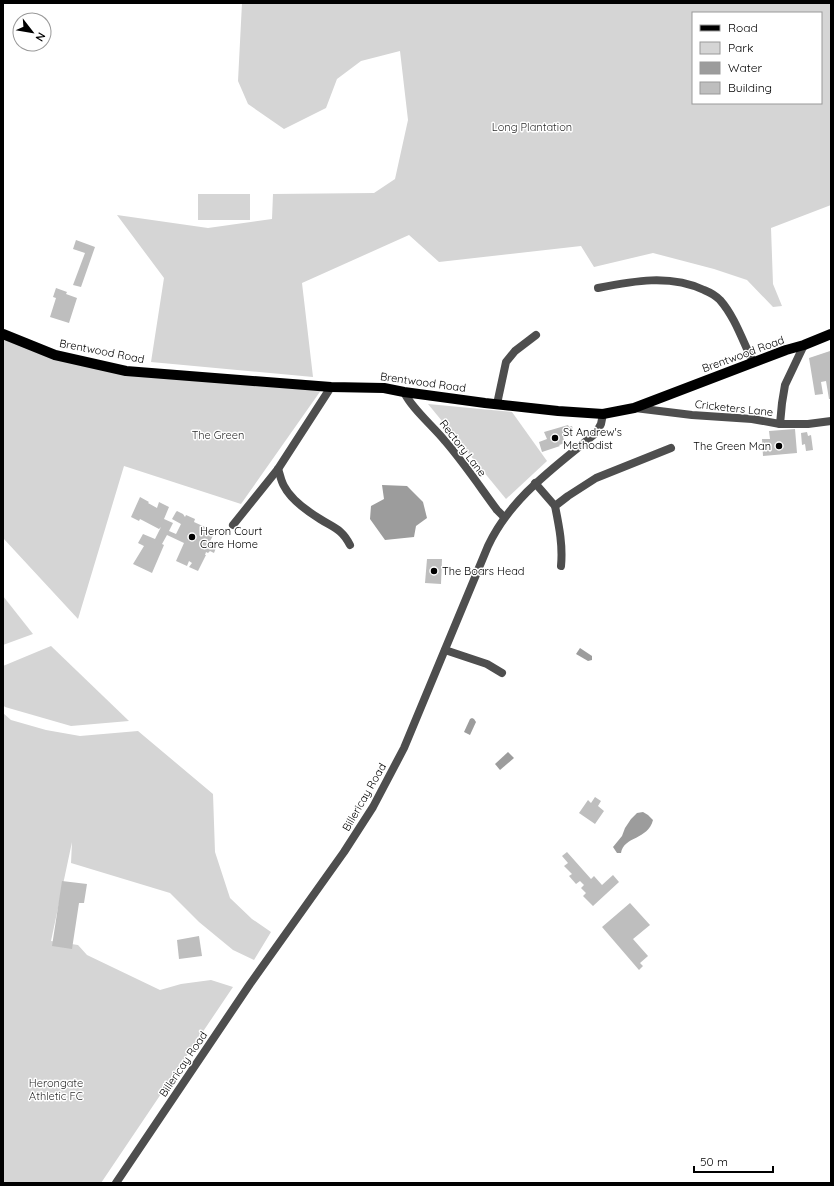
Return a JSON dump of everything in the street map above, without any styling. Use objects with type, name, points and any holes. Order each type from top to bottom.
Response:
[{"type":"main road","name":"Brentwood Road","points":[[3,334],[55,355],[126,370],[332,387],[384,388],[497,404],[558,411],[603,414],[634,408],[753,362],[804,345],[831,334]]},
{"type":"street","points":[[598,288],[635,281],[657,280],[694,285],[719,299],[730,314],[753,362]]},
{"type":"street","points":[[497,404],[506,362],[515,351],[536,335]]},
{"type":"street","points":[[780,424],[785,386],[804,345]]},
{"type":"street","points":[[234,525],[278,469],[332,387]]},
{"type":"street","name":"Rectory Lane","points":[[404,392],[408,400],[432,425],[457,456],[496,510],[504,517]]},
{"type":"street","name":"Cricketers Lane","points":[[634,408],[685,414],[752,419],[780,424],[808,424],[831,421]]},
{"type":"street","name":"Billericay Road","points":[[116,1183],[250,984],[344,852],[373,807],[404,748],[488,546],[504,517],[535,483],[596,434],[601,424],[603,414]]},
{"type":"street","points":[[555,506],[596,478],[671,448]]},
{"type":"street","points":[[278,469],[283,486],[293,499],[320,519],[340,531],[350,545]]},
{"type":"street","points":[[535,483],[555,506],[561,536],[561,566]]},
{"type":"street","points":[[445,650],[487,664],[502,674]]},
{"type":"green space","name":"Long Plantation","points":[[242,3],[831,3],[831,205],[771,228],[773,284],[782,306],[773,307],[747,280],[714,269],[653,253],[594,267],[581,246],[439,262],[409,235],[302,283],[313,377],[151,362],[164,278],[117,215],[208,228],[272,219],[273,194],[374,193],[395,179],[408,120],[400,51],[361,61],[337,79],[326,108],[284,129],[248,104],[238,81]]},
{"type":"green space","points":[[198,194],[250,194],[250,220],[198,220]]},
{"type":"green space","name":"The Green","points":[[3,334],[11,338],[126,371],[324,386],[241,504],[124,466],[78,619],[3,538]]},
{"type":"green space","points":[[428,404],[512,412],[547,461],[506,499]]},
{"type":"green space","points":[[3,596],[33,634],[3,645]]},
{"type":"green space","points":[[51,646],[129,721],[71,726],[5,707],[3,705],[3,666]]},
{"type":"green space","name":"Herongate Athletic FC","points":[[3,713],[11,720],[46,730],[80,736],[138,731],[213,794],[215,852],[230,898],[252,919],[271,932],[254,960],[233,950],[199,922],[170,893],[71,863],[72,842],[51,941],[78,945],[87,955],[160,990],[181,984],[211,980],[233,987],[101,1183],[3,1183]]},
{"type":"water","points":[[382,485],[407,486],[423,502],[427,518],[416,526],[414,537],[385,540],[370,519],[371,506],[384,499]]},
{"type":"water","points":[[580,648],[592,656],[592,660],[588,661],[576,654]]},
{"type":"water","points":[[472,718],[476,722],[470,735],[464,732],[470,719]]},
{"type":"water","points":[[508,752],[514,758],[500,770],[495,764]]},
{"type":"water","points":[[643,812],[653,820],[650,826],[641,835],[627,843],[621,853],[617,853],[613,847],[622,836],[625,828],[637,813]]},
{"type":"building","points":[[76,240],[95,247],[81,287],[73,285],[85,253],[73,249]]},
{"type":"building","points":[[56,288],[77,298],[69,323],[50,317],[56,298],[53,297]]},
{"type":"building","points":[[830,351],[831,399],[829,399],[826,381],[821,382],[823,394],[815,395],[809,358]]},
{"type":"building","name":"St Andrew's Methodist","points":[[568,425],[569,427],[572,426],[573,430],[570,431],[571,434],[563,437],[565,443],[542,452],[539,442],[547,439],[544,432]]},
{"type":"building","name":"The Green Man","points":[[795,429],[797,453],[763,456],[762,439],[770,439],[769,431]]},
{"type":"building","points":[[807,432],[808,436],[811,435],[813,450],[806,451],[805,444],[802,445],[801,433]]},
{"type":"building","name":"Heron Court Care Home","points":[[140,497],[157,508],[159,502],[169,507],[164,519],[173,523],[169,531],[176,534],[181,524],[172,519],[177,511],[185,517],[186,515],[195,519],[194,522],[207,528],[206,531],[214,534],[210,541],[217,545],[214,553],[210,551],[208,553],[206,552],[198,571],[189,567],[192,563],[189,561],[187,566],[176,561],[184,543],[167,535],[162,544],[164,545],[152,573],[133,564],[144,546],[138,543],[143,534],[155,539],[161,527],[159,529],[140,519],[139,521],[131,517]]},
{"type":"building","name":"The Boars Head","points":[[427,559],[442,559],[441,584],[425,583]]},
{"type":"building","points":[[595,797],[601,801],[598,806],[604,811],[595,824],[579,813],[588,800],[591,803]]},
{"type":"building","points":[[567,852],[591,879],[594,876],[602,885],[613,875],[619,882],[593,906],[583,896],[586,893],[581,888],[584,885],[580,881],[576,884],[569,876],[572,874],[564,866],[568,863],[562,856]]},
{"type":"building","points":[[62,881],[87,884],[84,903],[79,903],[72,949],[52,946]]},
{"type":"building","points":[[630,903],[650,925],[633,939],[648,956],[640,963],[643,966],[639,970],[602,927]]},
{"type":"building","points":[[199,936],[202,956],[179,959],[177,940]]},
{"type":"place","name":"St Andrew's Methodist","points":[[555,438]]},
{"type":"place","name":"The Green Man","points":[[779,446]]},
{"type":"place","name":"Heron Court Care Home","points":[[192,537]]},
{"type":"place","name":"The Boars Head","points":[[434,571]]}]
